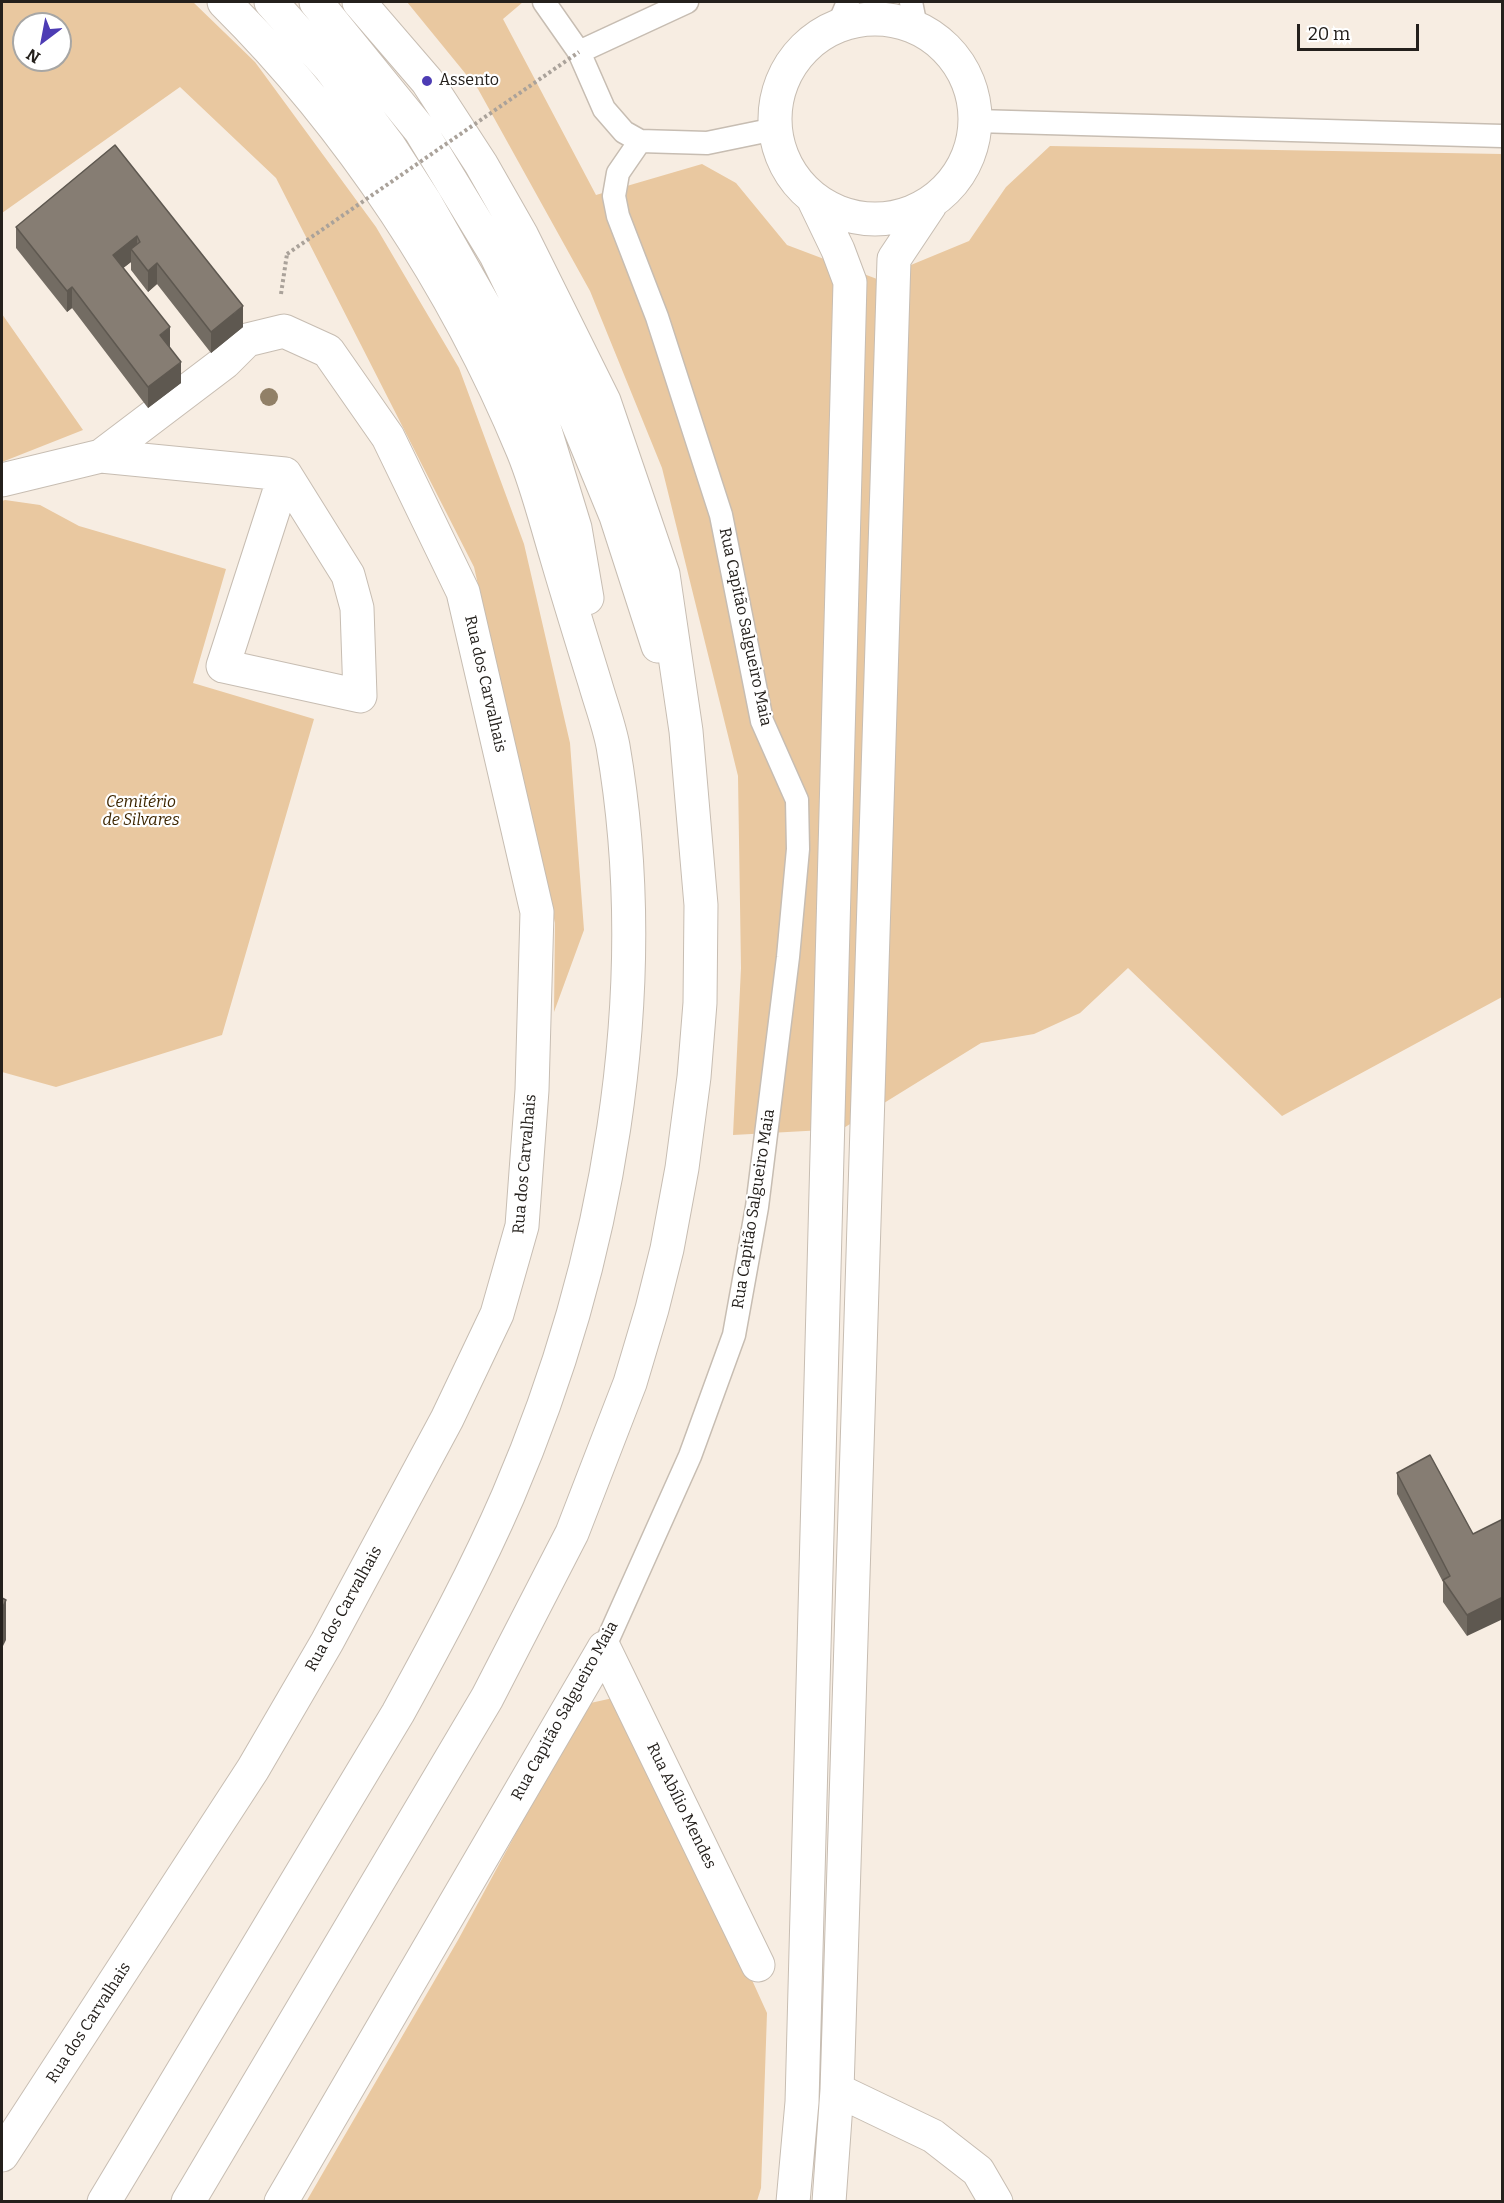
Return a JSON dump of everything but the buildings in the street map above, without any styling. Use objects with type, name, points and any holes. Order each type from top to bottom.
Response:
[{"type":"main road","points":[[224,2],[309,92],[362,163],[402,220],[491,381],[525,455],[612,741]]},
{"type":"main road","points":[[104,2202],[431,1652],[507,1498],[555,1374],[592,1244],[607,1165],[621,1069],[627,972],[628,897],[624,824],[575,528],[544,427],[512,358],[466,273],[389,146],[330,68],[271,2]]},
{"type":"main road","points":[[316,2],[420,130],[496,255],[574,414],[616,516],[686,731]]},
{"type":"main road","points":[[188,2202],[487,1698],[572,1533],[630,1383],[667,1249],[682,1168],[694,1077],[699,1003],[701,905],[686,731],[663,574],[604,401],[564,315],[481,164],[427,81],[359,2]]},
{"type":"main road","points":[[829,2202],[837,2090],[894,259],[930,205],[955,183],[971,154],[976,121],[972,92],[961,64],[913,14],[890,20],[843,14],[811,42],[789,67],[777,96],[775,129],[781,155],[794,179],[813,198],[836,212],[867,220],[899,217],[930,205]]},
{"type":"main road","points":[[793,2202],[802,2102],[850,282],[838,250],[813,198]]},
{"type":"main road","name":"Rua dos Carvalhais","points":[[2,2155],[253,1769],[327,1642],[447,1419],[497,1314],[522,1226],[532,1090],[537,912],[464,592],[388,437],[328,351],[284,332],[247,340],[225,362],[101,456]]},
{"type":"main road","name":"Rua dos Carvalhais","points":[[2,480],[101,456],[285,474]]},
{"type":"main road","points":[[285,474],[348,574],[357,608],[360,696],[223,666],[285,474]]},
{"type":"main road","name":"Rua Abílio Mendes","points":[[604,1648],[758,1965]]},
{"type":"main road","name":"Rua Capitão Salgueiro Maia","points":[[281,2202],[604,1648]]},
{"type":"main road","points":[[837,2090],[933,2136],[978,2171],[996,2202]]},
{"type":"lane","points":[[544,2],[579,52],[604,109],[624,132],[640,141],[707,142],[775,129]]},
{"type":"lane","points":[[579,52],[687,2]]},
{"type":"lane","points":[[976,121],[1503,135]]},
{"type":"lane","name":"Rua Capitão Salgueiro Maia","points":[[604,1648],[690,1456],[734,1335],[757,1207],[788,957],[798,849],[797,800],[762,721],[721,515],[657,317],[618,216],[614,196],[618,173],[640,141]]},
{"type":"path","points":[[287,254],[579,52]]},
{"type":"green space","points":[[2,2],[193,2],[255,62],[376,227],[459,368],[524,544],[570,743],[584,930],[554,1012],[555,923],[474,567],[276,178],[180,87],[2,213]]},
{"type":"green space","points":[[407,2],[523,2],[503,19],[596,195],[702,164],[736,183],[787,245],[877,279],[969,241],[1006,187],[1050,146],[1502,154],[1502,997],[1282,1116],[1128,968],[1080,1013],[1034,1034],[981,1043],[842,1129],[733,1135],[741,968],[738,776],[662,468],[590,291],[478,89]]},
{"type":"green space","points":[[2,314],[83,430],[2,462]]},
{"type":"green space","name":"Cemitério de Silvares","points":[[2,501],[40,505],[79,526],[226,569],[193,683],[314,719],[222,1035],[56,1087],[2,1072]]},
{"type":"green space","points":[[613,1698],[672,1804],[767,2013],[761,2188],[757,2201],[306,2202],[458,1940],[586,1704]]},
{"type":"place","name":"Assento","points":[[427,81]]}]
